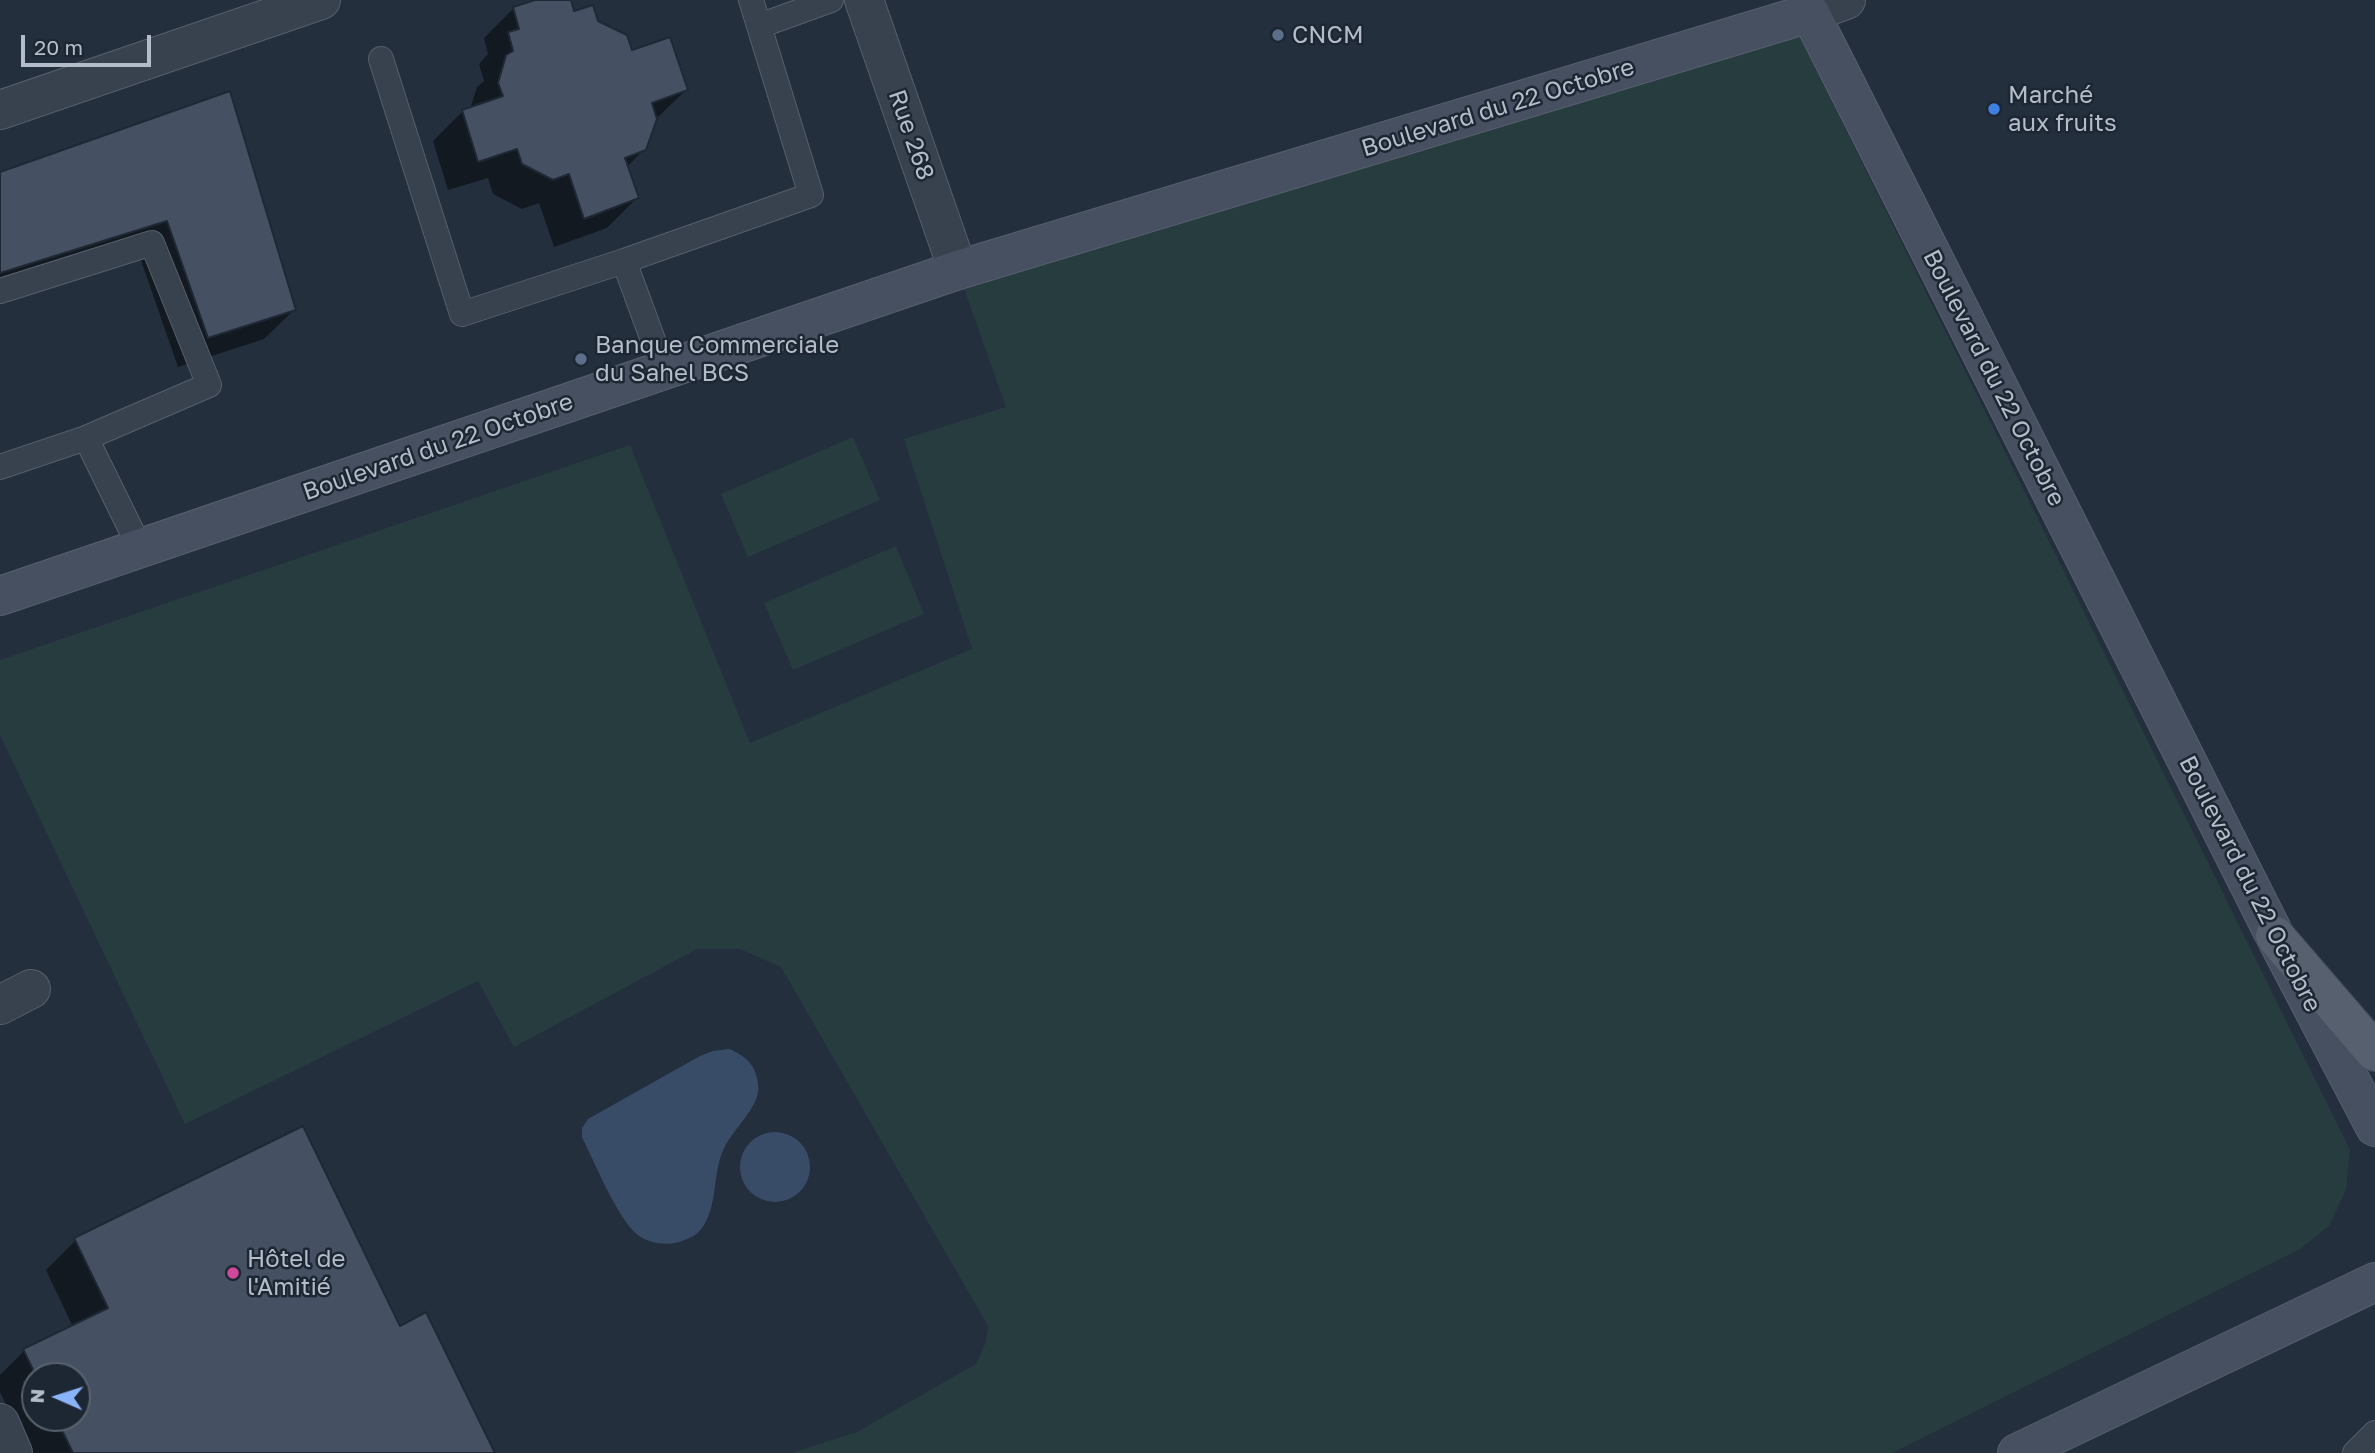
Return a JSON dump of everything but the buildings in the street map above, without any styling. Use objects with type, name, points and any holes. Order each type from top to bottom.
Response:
[{"type":"main road","points":[[2275,936],[2375,1052]]},
{"type":"street","points":[[0,110],[321,0]]},
{"type":"street","name":"Rue 268","points":[[864,0],[958,270]]},
{"type":"street","points":[[1812,7],[1846,0]]},
{"type":"street","name":"Boulevard du 22 Octobre","points":[[0,596],[958,270],[1812,7],[2275,936],[2375,1127]]},
{"type":"street","points":[[2017,1453],[2375,1282]]},
{"type":"street","points":[[0,1423],[13,1453]]},
{"type":"lane","points":[[381,58],[462,314],[624,261],[811,195],[751,0]]},
{"type":"lane","points":[[759,26],[831,0]]},
{"type":"lane","points":[[0,291],[152,243],[209,385],[86,438],[0,467]]},
{"type":"lane","points":[[624,261],[664,370]]},
{"type":"lane","points":[[86,438],[140,548]]},
{"type":"lane","points":[[2355,1453],[2375,1433]]},
{"type":"green space","points":[[1790,17],[2350,1150],[2346,1190],[2329,1226],[2300,1249],[1892,1453],[792,1453],[857,1432],[976,1364],[986,1342],[988,1326],[781,967],[740,949],[697,949],[514,1047],[478,981],[185,1124],[0,735],[0,660],[630,445],[750,743],[972,649],[904,439],[1006,407],[962,283]]},
{"type":"green space","points":[[853,437],[880,500],[748,557],[721,494]]},
{"type":"green space","points":[[896,546],[924,614],[793,670],[764,603]]},
{"type":"water","points":[[729,1049],[745,1058],[752,1066],[757,1077],[758,1093],[722,1153],[708,1217],[699,1232],[683,1241],[663,1244],[647,1240],[638,1235],[622,1217],[582,1137],[582,1128],[588,1119],[700,1056]]},
{"type":"water","points":[[782,1132],[795,1138],[804,1147],[808,1153],[808,1181],[800,1192],[789,1200],[768,1202],[750,1192],[742,1181],[740,1160],[750,1142],[761,1134]]},
{"type":"place","name":"CNCM","points":[[1278,35]]},
{"type":"place","name":"Marché aux fruits","points":[[1994,109]]},
{"type":"place","name":"Banque Commerciale du Sahel BCS","points":[[581,359]]},
{"type":"place","name":"Hôtel de l'Amitié","points":[[233,1273]]}]
